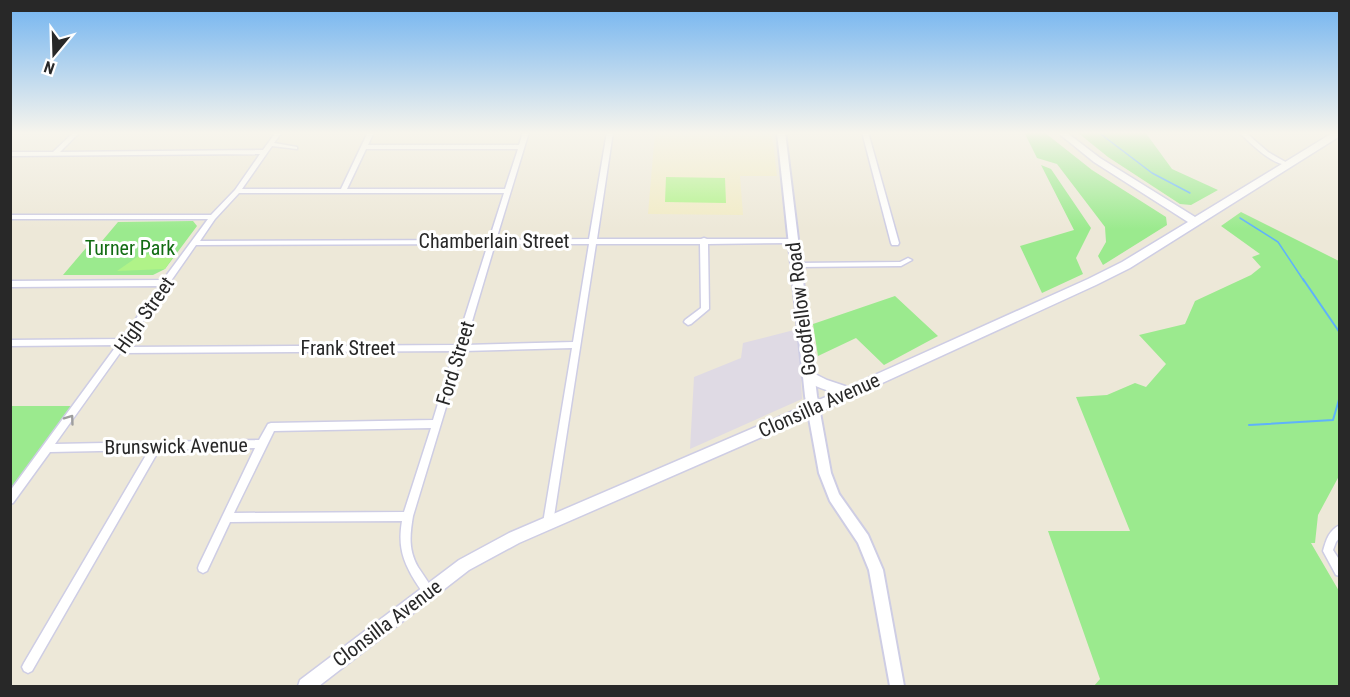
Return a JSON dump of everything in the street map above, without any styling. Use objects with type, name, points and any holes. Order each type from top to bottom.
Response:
[{"type":"main road","points":[[1105,165],[1194,221]]},
{"type":"main road","name":"Clonsilla Avenue","points":[[306,687],[428,591],[464,566],[514,537],[814,408],[1098,279],[1285,165]]},
{"type":"main road","points":[[1160,200],[1188,210],[1211,211]]},
{"type":"main road","points":[[1160,200],[1177,216],[1181,229]]},
{"type":"main road","points":[[809,376],[824,384],[849,392]]},
{"type":"street","name":"High Street","points":[[10,500],[123,346],[213,216],[237,191],[255,165]]},
{"type":"street","points":[[343,191],[356,165]]},
{"type":"street","name":"Ford Street","points":[[428,591],[407,560],[403,542],[408,516],[516,165]]},
{"type":"street","points":[[548,523],[605,165]]},
{"type":"street","name":"Goodfellow Road","points":[[785,165],[809,376],[829,485],[863,539],[876,570],[897,687]]},
{"type":"street","points":[[874,165],[895,243]]},
{"type":"street","points":[[237,191],[508,190]]},
{"type":"street","points":[[10,217],[213,216]]},
{"type":"street","name":"Chamberlain Street","points":[[195,243],[492,240],[793,241]]},
{"type":"street","points":[[688,322],[705,309],[704,240]]},
{"type":"street","points":[[797,265],[901,264],[908,260]]},
{"type":"street","points":[[10,284],[166,283]]},
{"type":"street","name":"Frank Street","points":[[10,343],[460,348],[576,345]]},
{"type":"street","name":"Brunswick Avenue","points":[[48,448],[262,444],[271,427],[436,424]]},
{"type":"street","points":[[203,568],[262,444]]},
{"type":"street","points":[[28,667],[156,446]]},
{"type":"street","points":[[228,518],[408,516]]},
{"type":"street","points":[[1340,529],[1331,540],[1328,551],[1340,571]]},
{"type":"shaded area","points":[[652,165],[776,165],[777,176],[740,176],[743,215],[648,214]]},
{"type":"shaded area","points":[[798,329],[802,399],[690,449],[694,377],[741,358],[743,343]]},
{"type":"green space","points":[[1041,165],[1051,169],[1091,228],[1076,258],[1083,274],[1042,293],[1020,246],[1074,230]]},
{"type":"green space","points":[[1057,165],[1085,165],[1166,217],[1167,225],[1103,265],[1098,256],[1106,242],[1105,227]]},
{"type":"green space","points":[[1120,165],[1169,165],[1172,169],[1218,190],[1191,205],[1180,204]]},
{"type":"green space","points":[[666,177],[725,178],[726,203],[665,202]]},
{"type":"green space","points":[[1241,212],[1339,261],[1339,476],[1318,515],[1315,543],[1311,543],[1339,591],[1339,686],[1094,686],[1100,679],[1048,531],[1130,531],[1076,397],[1107,395],[1135,383],[1146,387],[1166,364],[1139,335],[1185,324],[1195,301],[1251,275],[1261,267],[1252,257],[1260,254],[1221,226]]},
{"type":"green space","name":"Turner Park","points":[[193,221],[197,226],[165,269],[153,275],[63,275],[86,248],[97,247],[118,222]]},
{"type":"green space","points":[[159,254],[154,261],[160,254],[175,254],[165,269],[117,271],[140,255]]},
{"type":"green space","points":[[895,296],[938,336],[884,365],[856,338],[818,356],[813,324]]},
{"type":"green space","points":[[11,406],[73,406],[11,489]]},
{"type":"waterway","points":[[1141,165],[1190,193]]},
{"type":"waterway","points":[[1240,218],[1278,242],[1304,281]]},
{"type":"waterway","points":[[1303,279],[1340,333]]},
{"type":"waterway","points":[[1249,425],[1333,420],[1340,396]]}]
